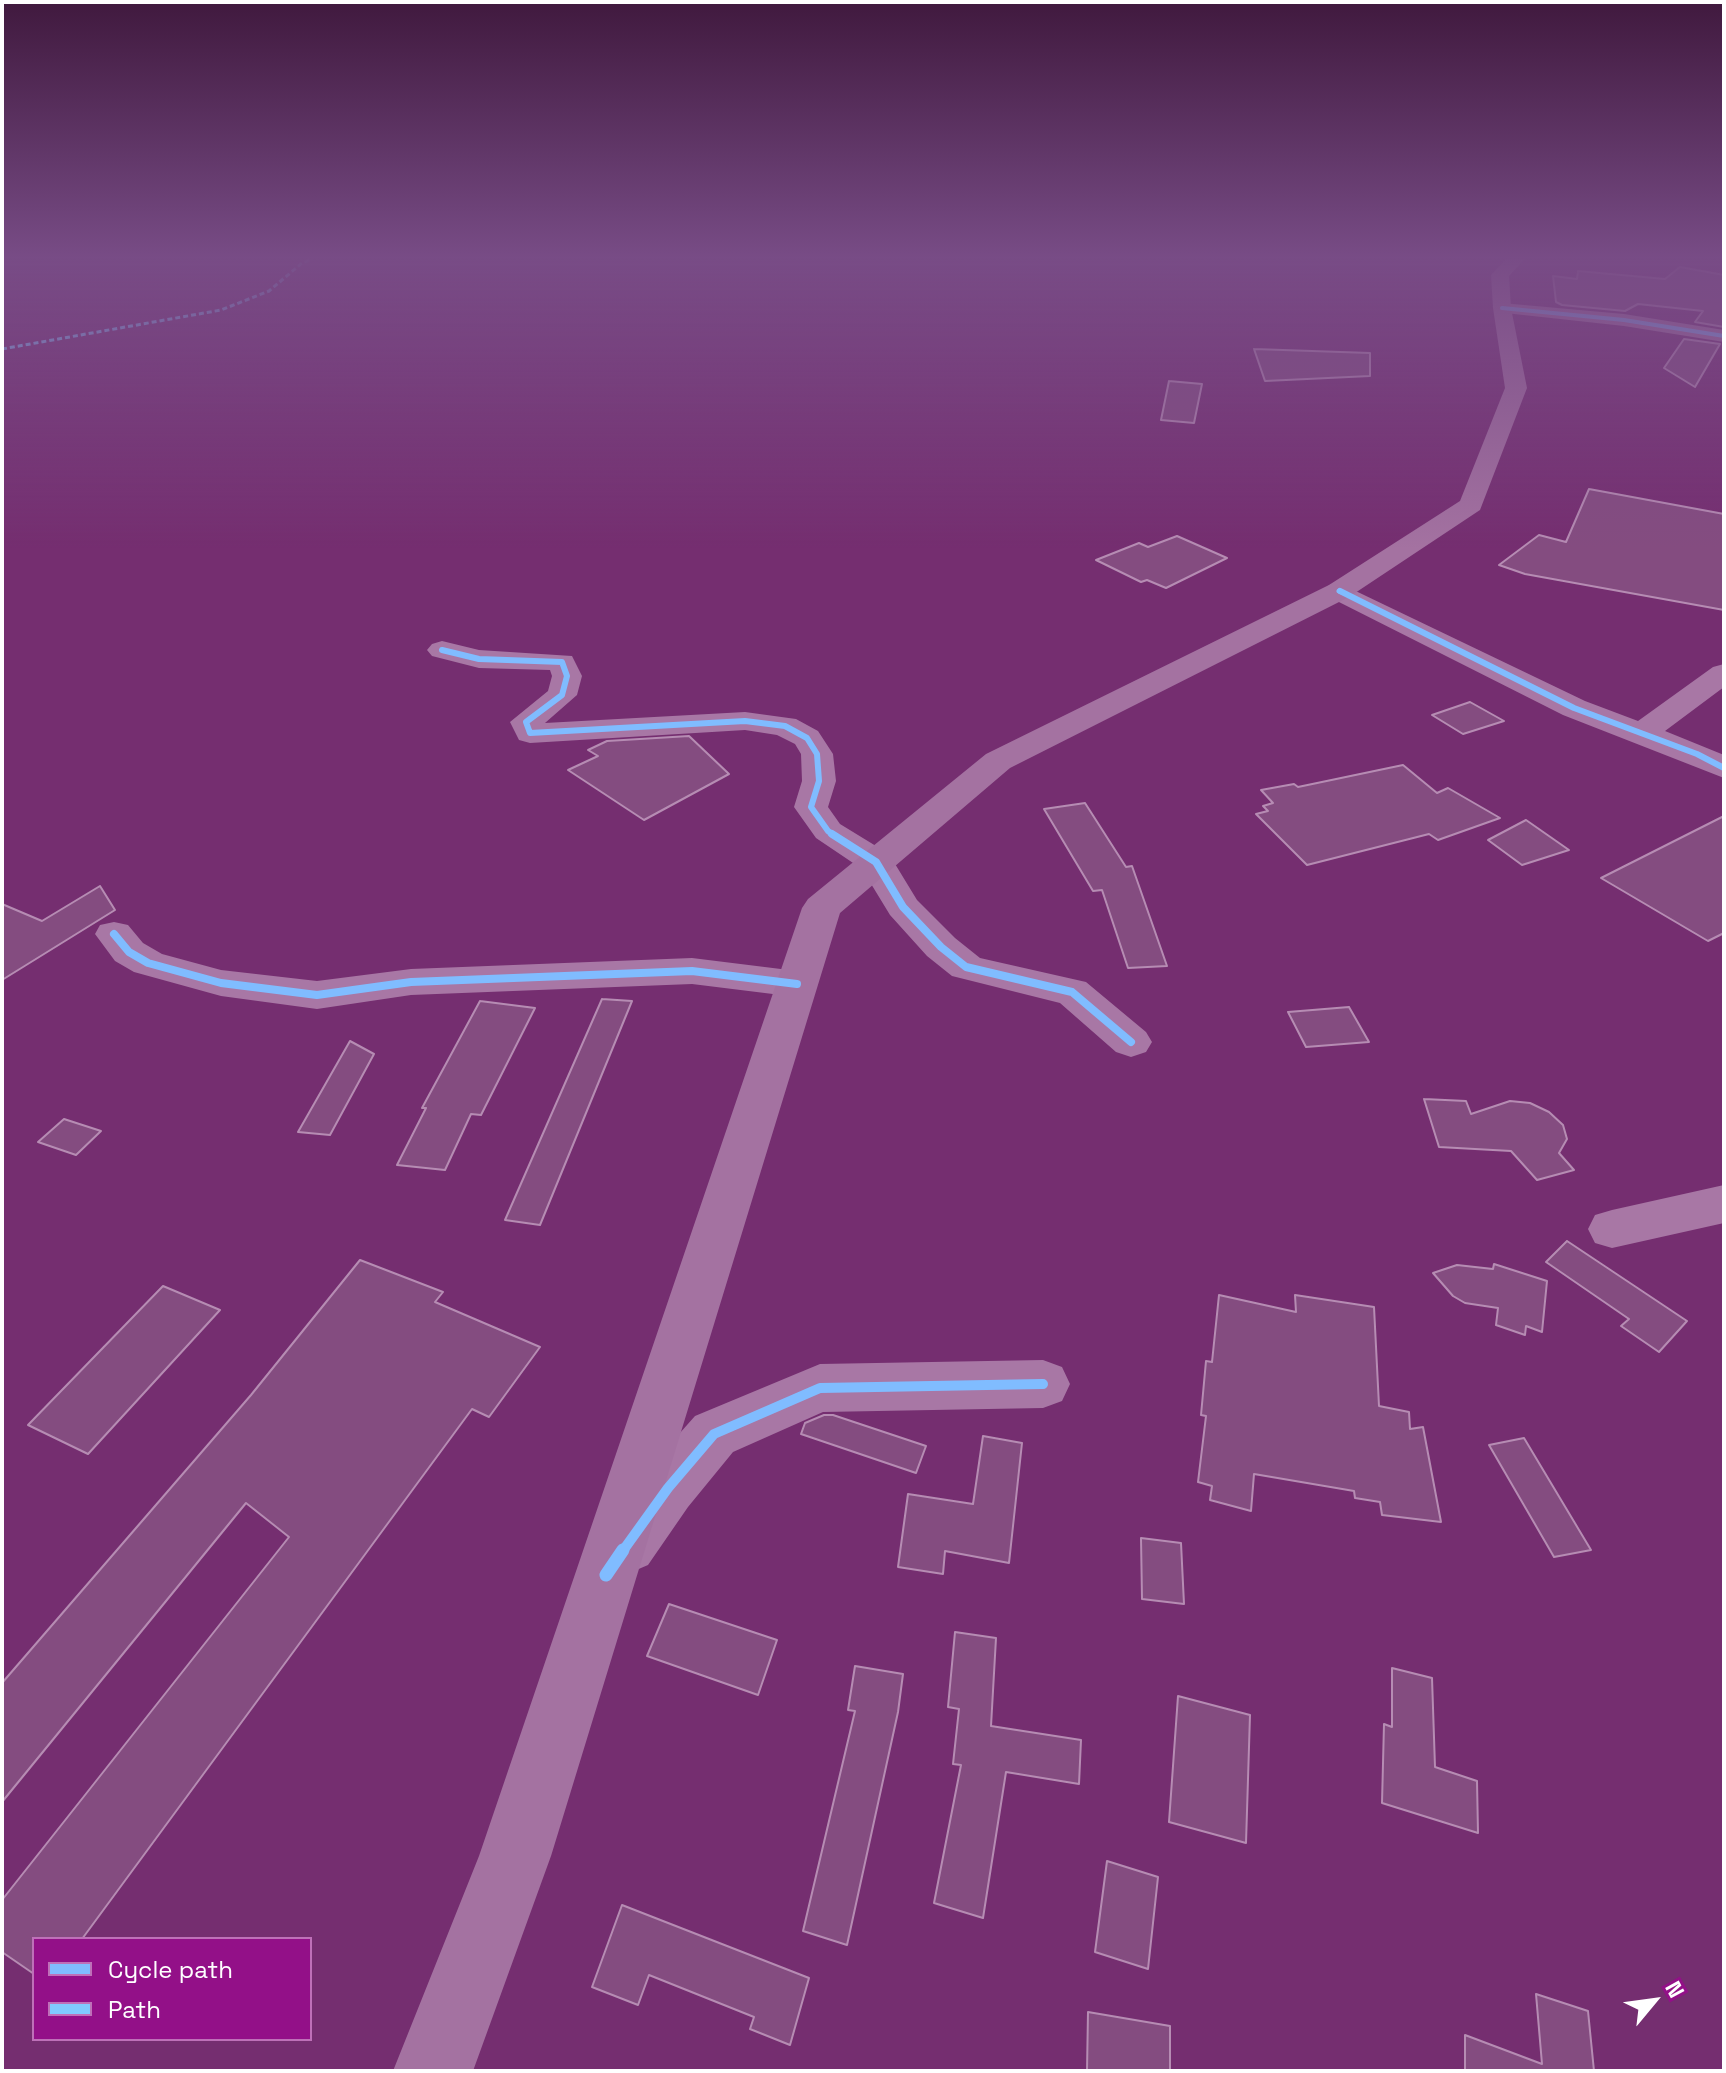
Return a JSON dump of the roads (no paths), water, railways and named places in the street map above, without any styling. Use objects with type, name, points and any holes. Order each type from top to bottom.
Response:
[{"type":"main road","points":[[433,2071],[515,1856],[822,908],[998,761],[1339,591],[1471,505],[1516,388],[1510,356]]},
{"type":"street","points":[[1339,591],[1574,708],[1697,754],[1724,768]]},
{"type":"street","points":[[442,650],[479,659],[562,662],[567,676],[562,695],[526,722],[530,733],[745,721],[785,726],[807,738],[817,754],[819,781],[811,807],[828,831],[876,862],[903,907],[941,947],[966,967],[1072,992],[1131,1042]]},
{"type":"street","points":[[1642,733],[1724,673]]},
{"type":"street","points":[[114,934],[129,952],[148,963],[221,983],[317,995],[411,982],[692,971],[797,984]]},
{"type":"street","points":[[1612,1229],[1724,1204]]},
{"type":"street","points":[[606,1575],[668,1488],[714,1434],[820,1388],[1043,1384]]}]
